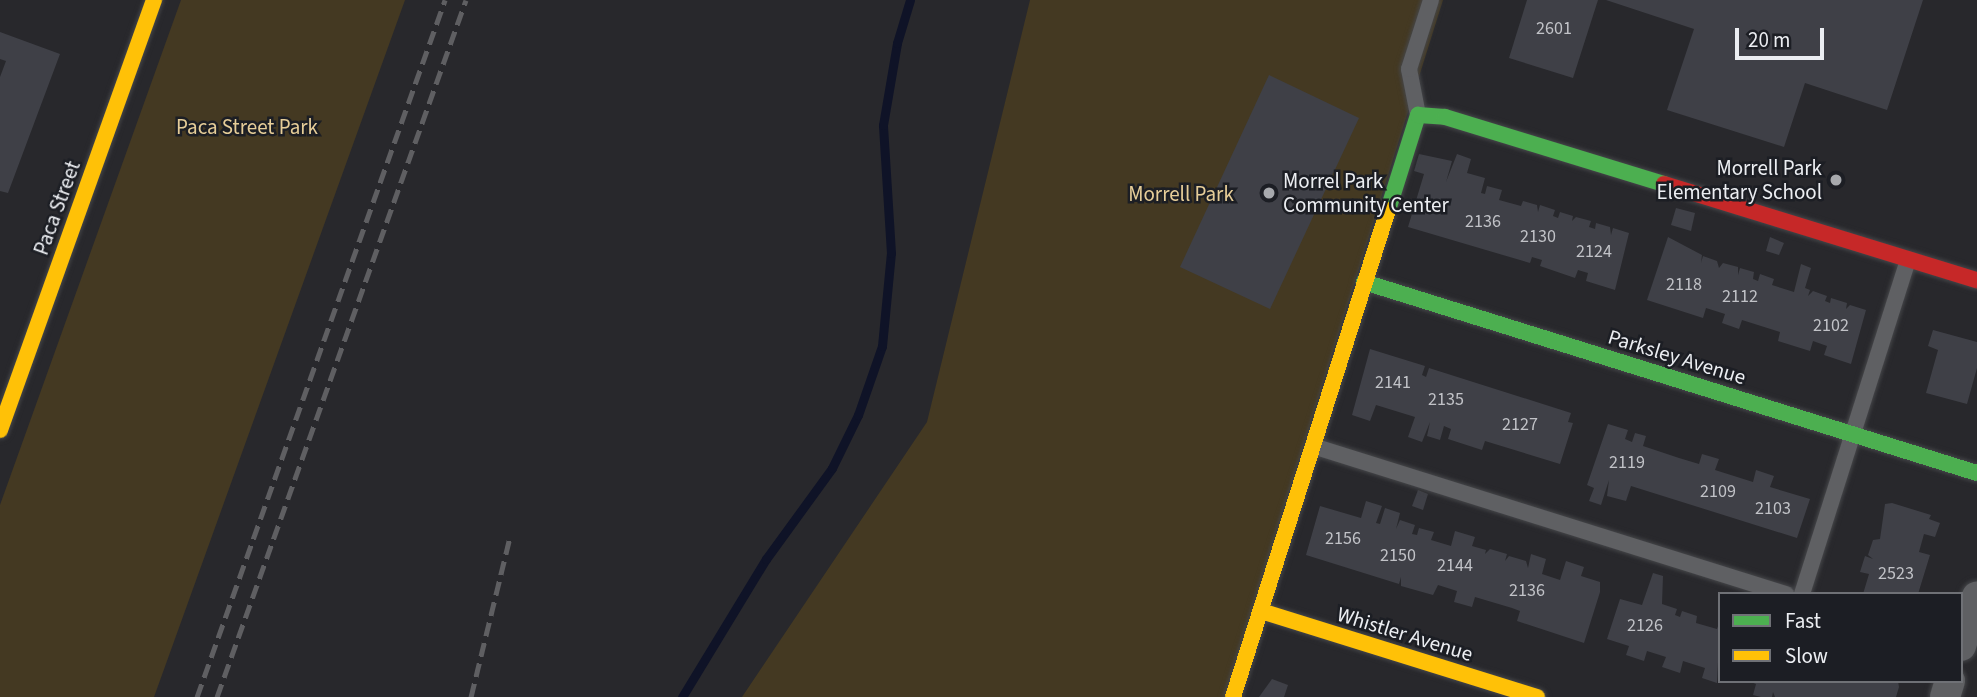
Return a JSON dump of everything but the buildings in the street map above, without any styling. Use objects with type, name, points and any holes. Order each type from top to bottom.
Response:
[{"type":"street","name":"Paca Street","points":[[0,430],[154,0]]},
{"type":"street","points":[[1233,697],[1418,115],[1445,117],[1977,280]]},
{"type":"street","name":"Parksley Avenue","points":[[1364,282],[1977,473]]},
{"type":"street","points":[[1963,641],[1977,596]]},
{"type":"street","name":"Whistler Avenue","points":[[1261,611],[1537,697]]},
{"type":"lane","points":[[1418,115],[1409,69],[1431,0]]},
{"type":"lane","points":[[1803,592],[1908,259]]},
{"type":"lane","points":[[1312,446],[1780,592]]},
{"type":"green space","name":"Paca Street Park","points":[[181,0],[405,0],[154,697],[0,697],[0,505]]},
{"type":"green space","name":"Morrell Park","points":[[1030,0],[1443,0],[1225,697],[742,697],[927,422]]},
{"type":"waterway","points":[[682,697],[766,559],[832,468],[858,415],[882,346],[891,253],[883,125],[897,43],[910,0]]},
{"type":"railway","points":[[197,697],[445,0]]},
{"type":"railway","points":[[217,697],[466,0]]},
{"type":"railway","points":[[471,697],[510,537]]},
{"type":"traffic: fast","points":[[1388,210],[1418,115],[1445,117],[1664,184]]},
{"type":"traffic: fast","points":[[1364,282],[1977,473]]},
{"type":"traffic: slow","points":[[0,430],[154,0]]},
{"type":"traffic: slow","points":[[1233,697],[1388,210]]},
{"type":"traffic: slow","points":[[1261,611],[1537,697]]},
{"type":"traffic: jam","points":[[1664,184],[1977,280]]},
{"type":"place","name":"Morrell Park Elementary School","points":[[1836,180]]},
{"type":"place","name":"Morrel Park Community Center","points":[[1269,193]]}]
